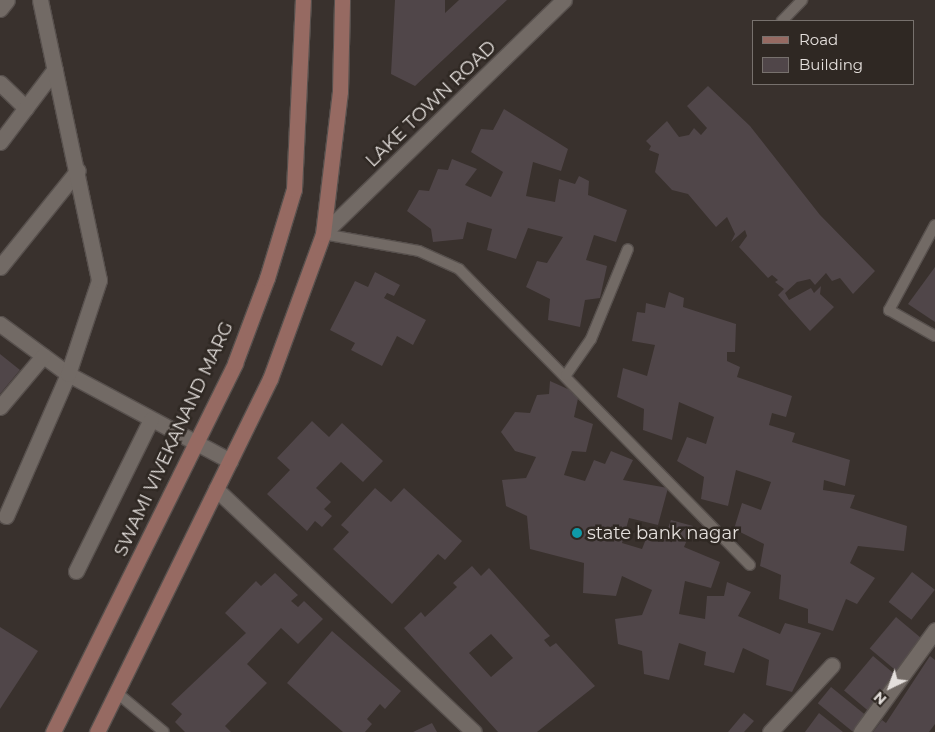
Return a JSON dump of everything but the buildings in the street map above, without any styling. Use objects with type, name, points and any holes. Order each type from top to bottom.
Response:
[{"type":"main road","name":"SWAMI VIVEKANAND MARG","points":[[53,732],[235,363],[294,189],[303,0]]},
{"type":"main road","points":[[97,732],[270,379],[323,234],[340,91],[342,0]]},
{"type":"street","points":[[0,9],[7,0]]},
{"type":"street","points":[[6,516],[68,374],[99,280],[78,170],[40,0]]},
{"type":"street","name":"LAKE TOWN ROAD","points":[[323,234],[564,0]]},
{"type":"street","points":[[0,142],[55,69]]},
{"type":"street","points":[[0,83],[26,108]]},
{"type":"street","points":[[0,267],[78,170]]},
{"type":"street","points":[[0,324],[68,374],[230,461]]},
{"type":"street","points":[[0,407],[43,356]]},
{"type":"street","points":[[76,572],[151,419]]},
{"type":"street","points":[[216,489],[474,732]]},
{"type":"street","points":[[861,732],[935,630]]},
{"type":"street","points":[[770,732],[832,665]]},
{"type":"lane","points":[[783,20],[802,0]]},
{"type":"lane","points":[[934,227],[889,310],[935,336]]},
{"type":"lane","points":[[323,234],[420,251],[459,269],[566,375],[750,565]]},
{"type":"lane","points":[[566,375],[590,339],[628,249]]},
{"type":"lane","points":[[116,692],[164,732]]},
{"type":"place","name":"state bank nagar","points":[[577,533]]}]
